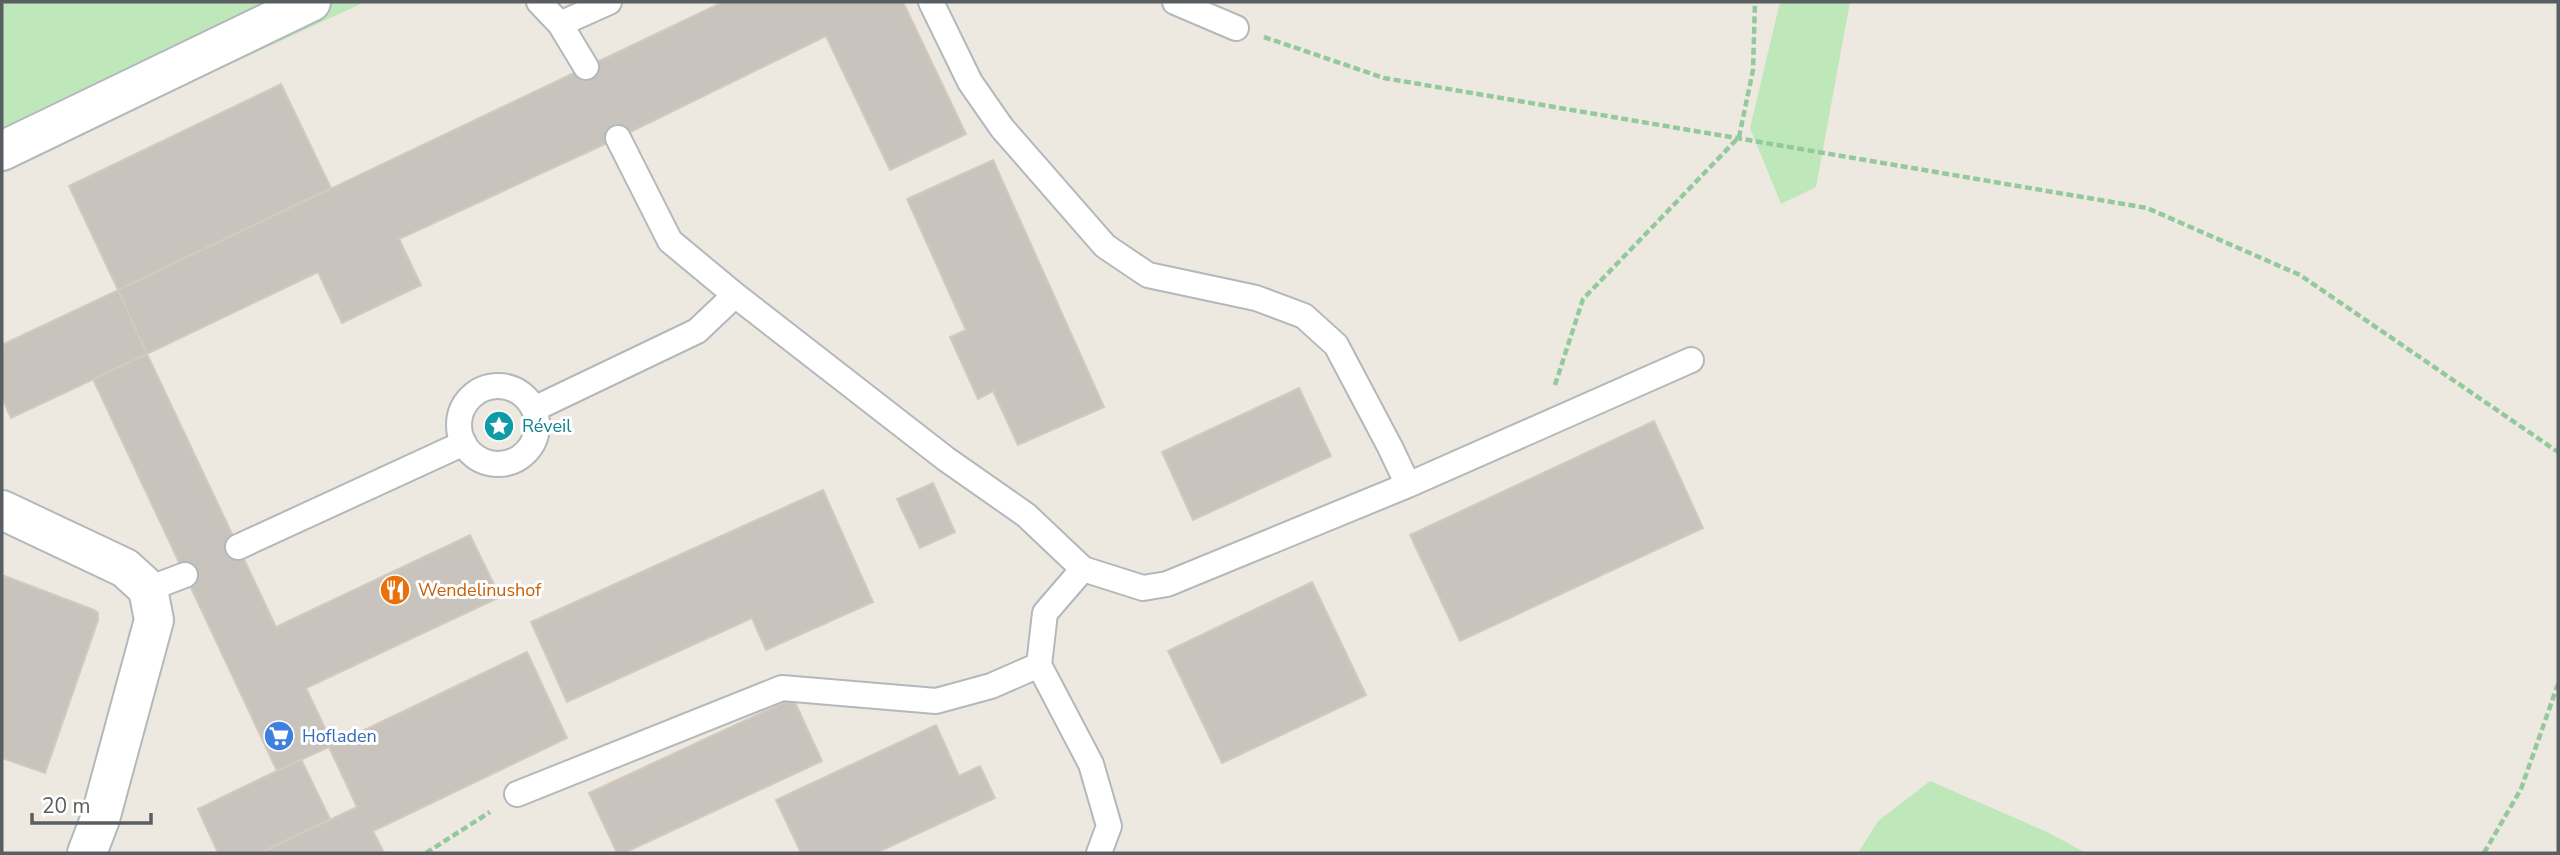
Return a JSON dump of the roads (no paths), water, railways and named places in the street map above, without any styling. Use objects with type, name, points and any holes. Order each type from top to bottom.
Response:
[{"type":"street","points":[[2,151],[311,2]]},
{"type":"street","points":[[2,510],[125,568],[148,589],[154,620],[100,819],[87,853]]},
{"type":"lane","points":[[539,2],[560,24],[586,67]]},
{"type":"lane","points":[[560,24],[609,2]]},
{"type":"lane","points":[[931,2],[970,82],[1002,128],[1105,246],[1148,275],[1256,298],[1304,316],[1336,345],[1408,485]]},
{"type":"lane","points":[[1175,2],[1237,28]]},
{"type":"lane","points":[[618,138],[670,241],[946,459],[1026,515],[1083,569],[1143,588],[1167,584],[1408,485],[1691,360]]},
{"type":"lane","points":[[534,409],[697,331],[735,295]]},
{"type":"lane","points":[[506,387],[517,391],[534,409],[536,435],[530,447],[509,463],[483,461],[472,454],[464,443],[460,419],[471,397],[481,390],[506,387]]},
{"type":"lane","points":[[239,548],[464,443]]},
{"type":"lane","points":[[1083,569],[1045,613],[1039,665],[1091,764],[1109,826],[1099,853]]},
{"type":"lane","points":[[148,589],[185,575]]},
{"type":"lane","points":[[517,794],[782,688],[936,701],[991,686],[1039,665]]},
{"type":"place","name":"Réveil","points":[[499,426]]},
{"type":"place","name":"Wendelinushof","points":[[395,590]]},
{"type":"place","name":"Hofladen","points":[[279,736]]}]
